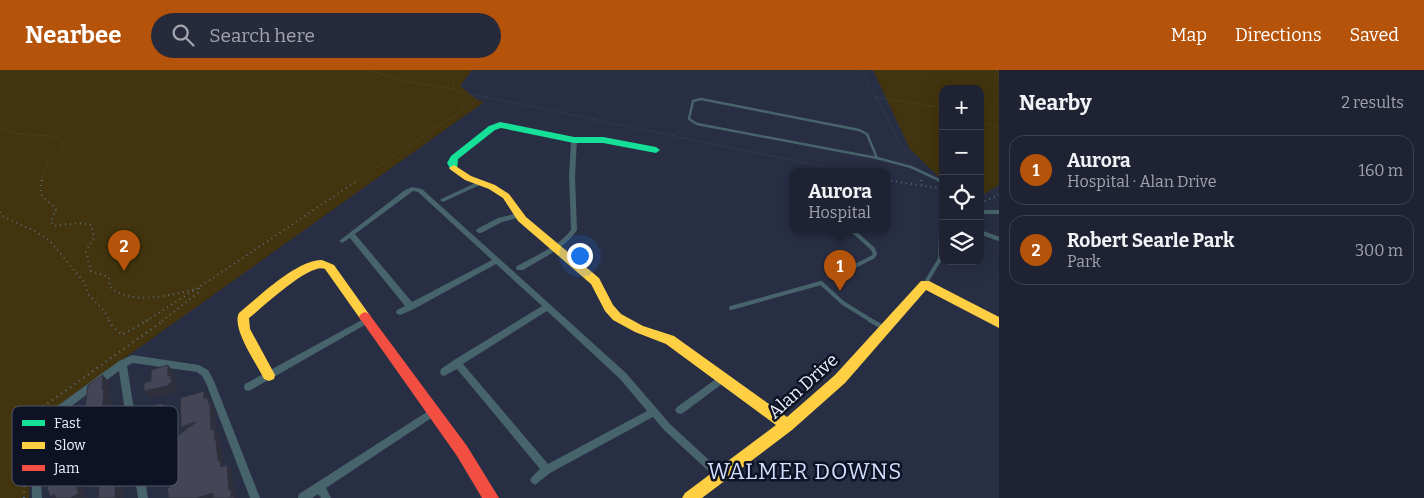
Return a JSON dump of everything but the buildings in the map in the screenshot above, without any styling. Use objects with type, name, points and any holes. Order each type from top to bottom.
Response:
[{"type":"street","points":[[656,150],[608,141],[574,140],[506,125],[494,127],[452,160],[454,168],[468,178],[492,187],[506,196],[518,216],[594,281],[609,308],[618,317],[639,329],[670,340],[787,425]]},
{"type":"street","points":[[520,268],[555,246],[572,234],[574,230],[572,176],[574,140]]},
{"type":"street","points":[[443,200],[480,183]]},
{"type":"street","points":[[342,241],[407,191],[418,189],[623,376],[654,412],[720,476]]},
{"type":"street","points":[[480,231],[500,220],[518,216]]},
{"type":"street","points":[[351,234],[411,306]]},
{"type":"street","points":[[400,312],[496,260]]},
{"type":"street","points":[[269,375],[244,329],[243,316],[308,268],[321,263],[328,265],[462,451],[491,498]]},
{"type":"street","points":[[926,284],[999,323]]},
{"type":"street","name":"Alan Drive","points":[[690,498],[787,425],[840,379],[926,284]]},
{"type":"street","points":[[444,372],[547,307]]},
{"type":"street","points":[[248,387],[367,320]]},
{"type":"street","points":[[64,406],[122,364],[138,359],[193,368],[205,373],[210,381],[255,498]]},
{"type":"street","points":[[122,364],[128,406]]},
{"type":"street","points":[[457,364],[547,470]]},
{"type":"street","points":[[680,410],[723,378]]},
{"type":"street","points":[[303,498],[433,412]]},
{"type":"street","points":[[535,480],[547,470],[654,412]]},
{"type":"street","points":[[320,487],[326,498]]},
{"type":"lane","points":[[877,158],[867,134],[860,130],[701,99],[693,101],[689,119],[697,124],[877,158],[916,168],[939,180]]},
{"type":"lane","points":[[984,211],[990,210],[999,212]]},
{"type":"lane","points":[[841,274],[873,257],[875,254],[873,249],[855,233]]},
{"type":"lane","points":[[984,233],[999,239]]},
{"type":"lane","points":[[926,284],[939,262]]},
{"type":"lane","points":[[731,308],[821,283],[843,303],[886,330]]},
{"type":"path","points":[[369,70],[409,82],[455,89],[471,95],[830,168]]},
{"type":"path","points":[[455,89],[452,83],[463,70]]},
{"type":"path","points":[[861,70],[901,146],[912,157],[923,185]]},
{"type":"path","points":[[997,70],[995,75],[999,78]]},
{"type":"path","points":[[0,212],[4,217],[36,231],[50,241],[84,282],[89,296],[105,312],[112,326],[122,335],[198,288],[380,164],[461,112],[476,99],[471,95]]},
{"type":"path","points":[[876,97],[939,107]]},
{"type":"path","points":[[984,123],[999,128]]},
{"type":"path","points":[[0,129],[14,135],[27,134],[36,136],[47,134],[63,140],[64,144],[57,154],[49,158],[45,167],[46,173],[40,190],[41,195],[46,201],[54,205],[56,210],[51,221],[54,226],[84,222],[91,225],[94,238],[86,251],[91,271],[109,277],[108,282],[112,290],[121,297],[156,297],[198,288]]},
{"type":"path","points":[[890,181],[939,188]]},
{"type":"path","points":[[984,201],[999,195]]},
{"type":"shaded area","points":[[0,70],[472,70],[460,86],[476,99],[484,102],[57,406],[12,406],[12,486],[29,486],[29,498],[0,498]]},
{"type":"shaded area","points":[[873,70],[999,70],[999,185],[984,194],[984,85],[939,85],[939,177],[910,149]]},
{"type":"traffic: fast","points":[[454,168],[452,163],[454,158],[492,128],[500,125],[574,140],[603,140],[656,150]]},
{"type":"traffic: slow","points":[[454,168],[468,178],[492,187],[506,196],[522,219],[595,281],[609,308],[617,317],[639,329],[670,340],[787,425]]},
{"type":"traffic: slow","points":[[269,375],[244,329],[243,316],[298,273],[316,264],[327,266],[365,317]]},
{"type":"traffic: slow","points":[[690,498],[787,425],[840,379],[925,284],[999,323]]},
{"type":"traffic: jam","points":[[365,317],[462,451],[491,498]]},
{"type":"place","name":"Robert Searle Park","points":[[124,271]]},
{"type":"place","name":"Aurora","points":[[840,291]]},
{"type":"district","name":"WALMER DOWNS","points":[[805,471]]}]
